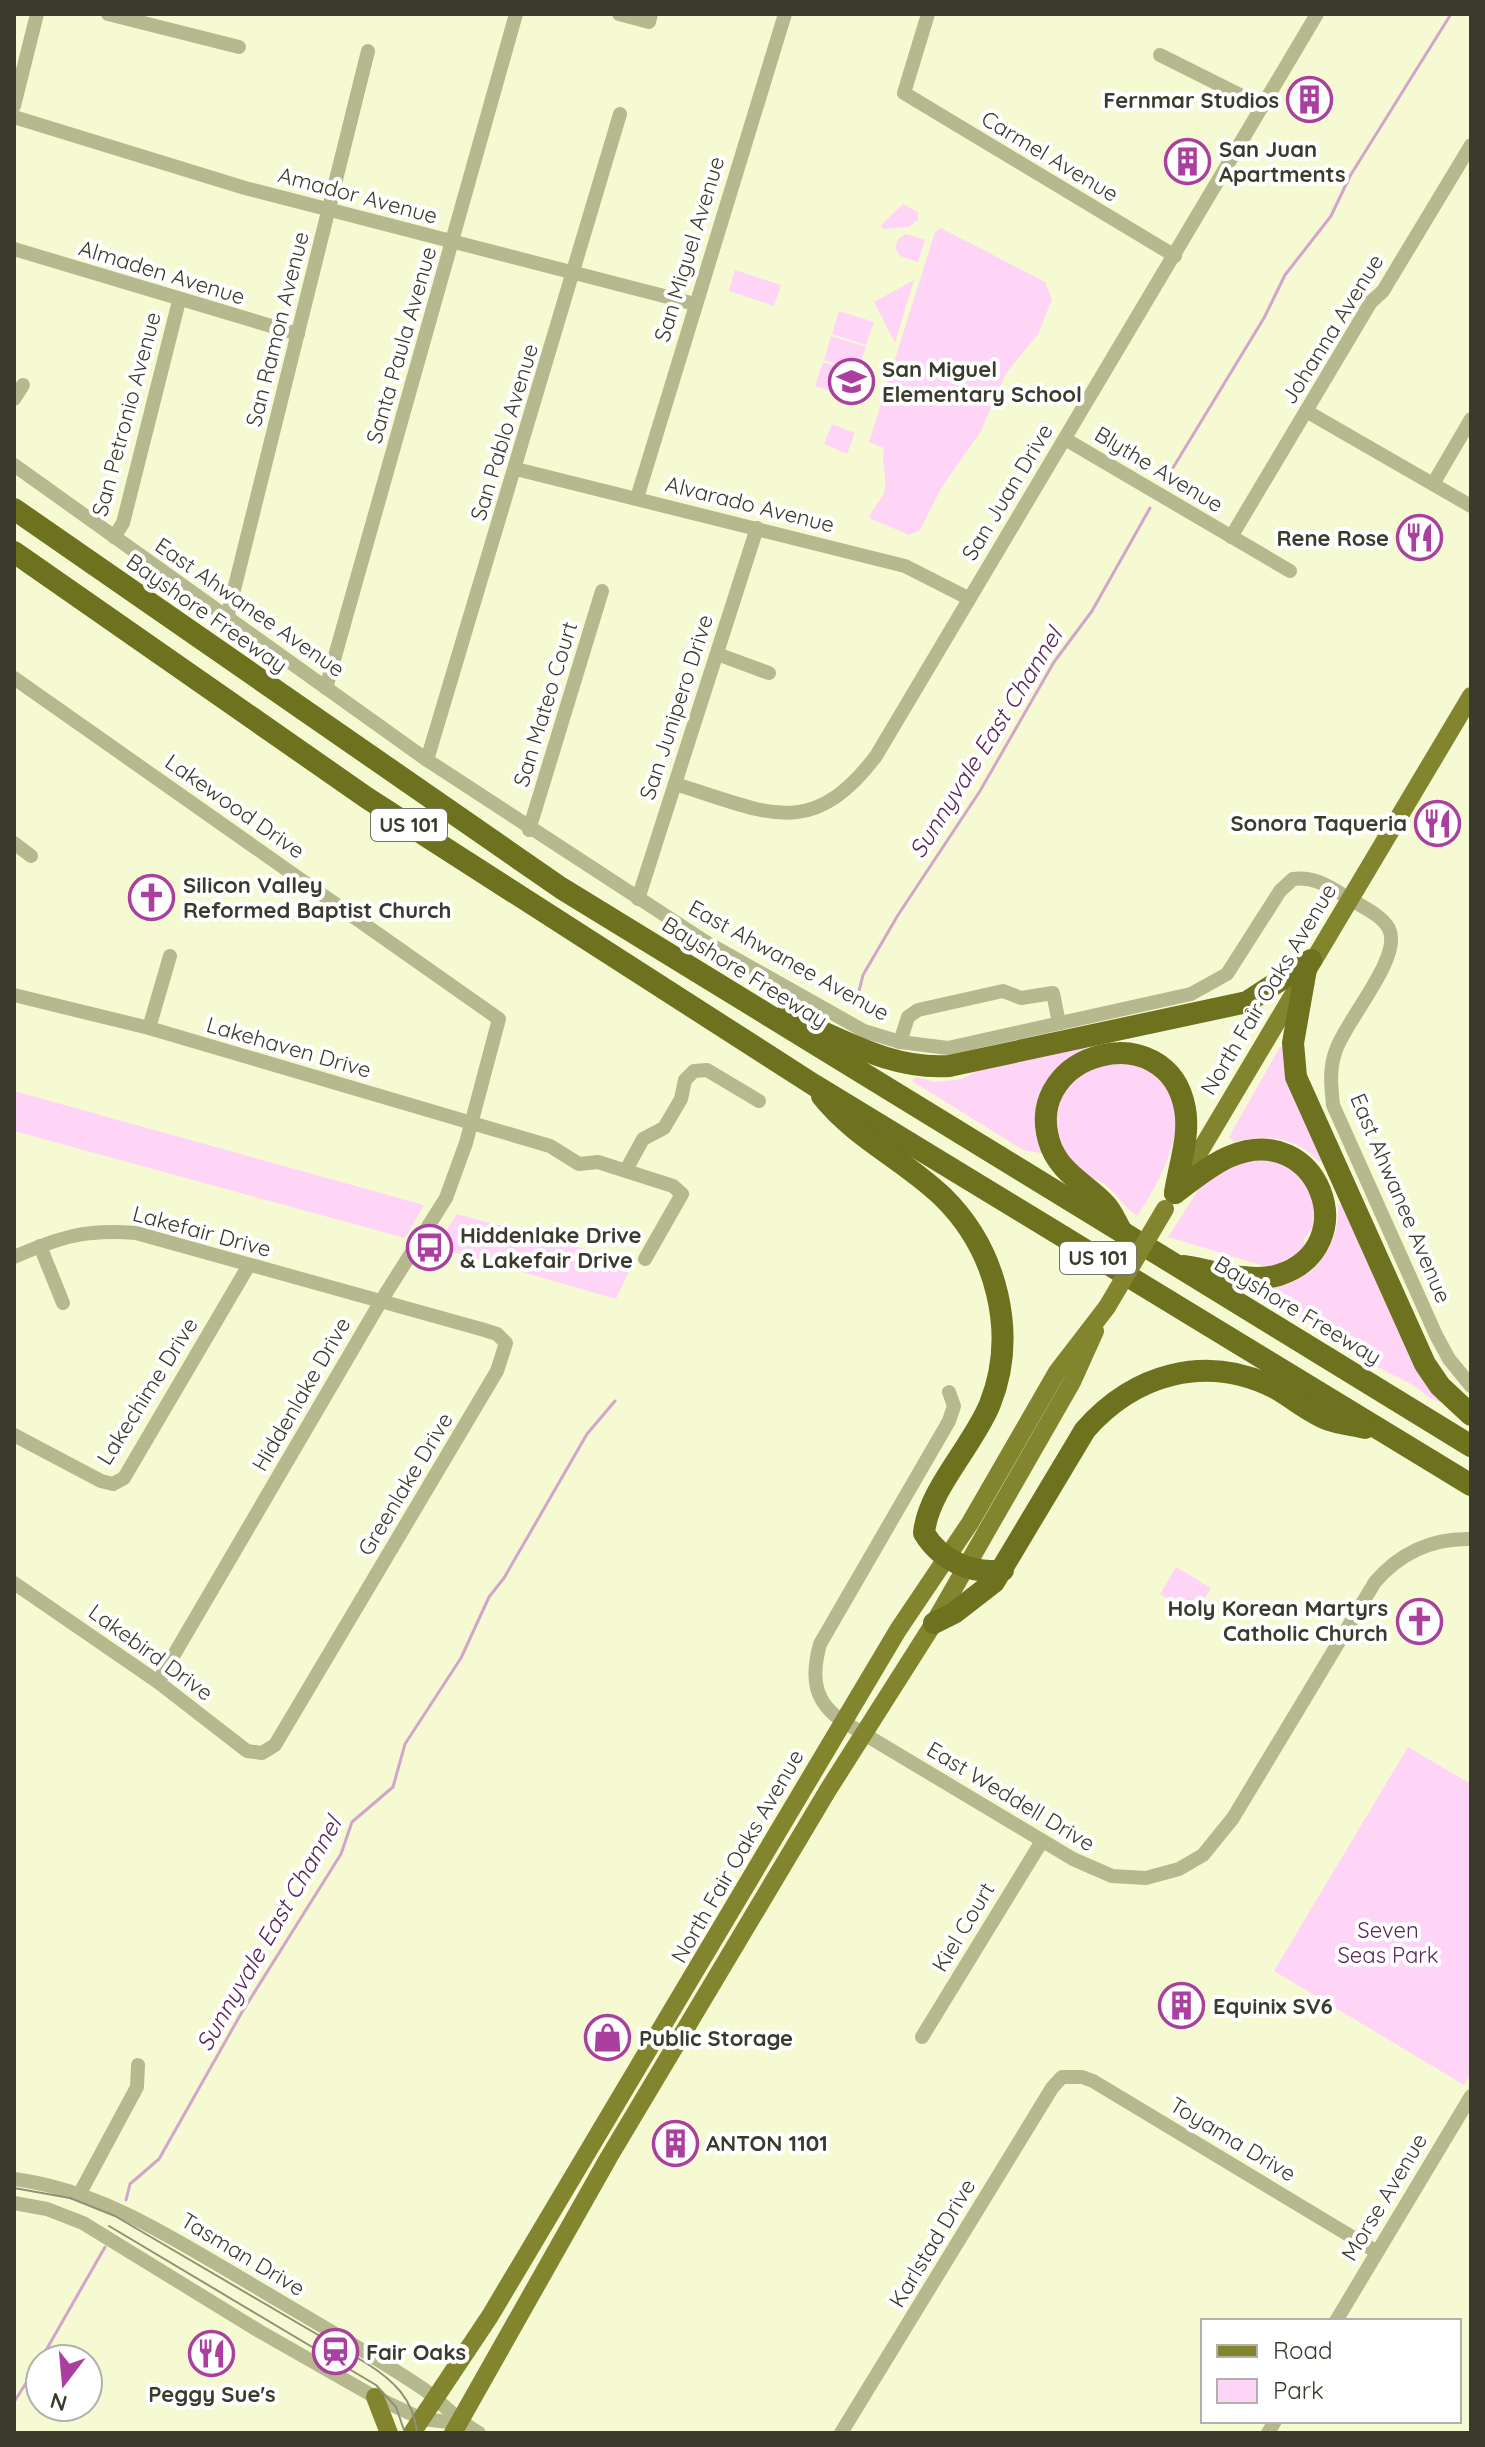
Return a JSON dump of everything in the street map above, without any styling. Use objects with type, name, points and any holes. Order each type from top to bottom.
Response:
[{"type":"highway","name":"Bayshore Freeway","points":[[14,509],[455,818],[735,997],[1471,1446]]},
{"type":"highway","name":"US 101","points":[[14,552],[367,798],[814,1085],[1471,1485]]},
{"type":"highway","points":[[735,997],[827,1032],[885,1059],[940,1066],[1247,1002],[1309,965]]},
{"type":"highway","points":[[1309,965],[1293,1043],[1296,1077],[1419,1353],[1440,1386],[1471,1415]]},
{"type":"highway","points":[[1123,1233],[1106,1205],[1062,1166],[1048,1138],[1049,1105],[1057,1085],[1075,1067],[1103,1053],[1131,1053],[1157,1065],[1174,1082],[1183,1102],[1186,1123],[1170,1201]]},
{"type":"highway","points":[[814,1085],[841,1120],[919,1177],[957,1214],[981,1251],[999,1296],[1003,1349],[990,1403],[925,1520],[924,1533],[932,1546],[956,1561],[986,1573],[1003,1570]]},
{"type":"highway","points":[[1170,1201],[1232,1155],[1271,1150],[1294,1159],[1312,1174],[1325,1203],[1325,1216],[1316,1248],[1299,1264],[1280,1275],[1248,1277],[1174,1264]]},
{"type":"highway","points":[[934,1623],[954,1613],[987,1588],[1003,1570],[1085,1430],[1111,1403],[1143,1382],[1194,1370],[1223,1371],[1274,1388],[1328,1420],[1382,1431]]},
{"type":"main road","name":"North Fair Oaks Avenue","points":[[456,2428],[609,2157],[934,1623],[956,1561],[1057,1372],[1107,1307],[1471,696]]},
{"type":"main road","name":"North Fair Oaks Avenue","points":[[417,2426],[490,2316],[898,1630],[956,1561]]},
{"type":"main road","points":[[375,2397],[389,2433]]},
{"type":"street","points":[[14,106],[37,14]]},
{"type":"street","points":[[108,14],[239,47]]},
{"type":"street","name":"Santa Paula Avenue","points":[[326,688],[516,14]]},
{"type":"street","points":[[619,14],[650,18]]},
{"type":"street","name":"San Miguel Avenue","points":[[637,498],[785,14]]},
{"type":"street","name":"Carmel Avenue","points":[[928,14],[904,93],[1175,256]]},
{"type":"street","name":"San Juan Drive","points":[[675,784],[772,813],[802,813],[825,806],[852,787],[876,756],[1317,14]]},
{"type":"street","name":"San Ramon Avenue","points":[[227,618],[368,51]]},
{"type":"street","points":[[1160,55],[1262,106]]},
{"type":"street","name":"San Pablo Avenue","points":[[427,760],[575,274],[620,114]]},
{"type":"street","name":"Amador Avenue","points":[[14,117],[329,210],[695,304]]},
{"type":"street","name":"Johanna Avenue","points":[[1231,537],[1471,145]]},
{"type":"street","name":"Almaden Avenue","points":[[14,249],[179,301],[298,334]]},
{"type":"street","name":"San Petronio Avenue","points":[[114,537],[123,523],[179,301]]},
{"type":"street","points":[[14,399],[23,385]]},
{"type":"street","points":[[1306,411],[1471,506]]},
{"type":"street","points":[[1433,484],[1471,419]]},
{"type":"street","name":"Blythe Avenue","points":[[1065,439],[1290,571]]},
{"type":"street","name":"East Ahwanee Avenue","points":[[14,465],[529,830],[638,899],[864,1031],[900,1042],[948,1048],[1191,994],[1227,974],[1280,891],[1293,879],[1317,880],[1349,899],[1386,924],[1392,945],[1384,966],[1335,1053],[1331,1084],[1333,1105],[1436,1335],[1449,1359],[1471,1386]]},
{"type":"street","name":"Alvarado Avenue","points":[[516,469],[905,566],[968,598]]},
{"type":"street","name":"San Junipero Drive","points":[[638,899],[757,528]]},
{"type":"street","name":"San Mateo Court","points":[[529,830],[602,591]]},
{"type":"street","points":[[717,654],[769,673]]},
{"type":"street","name":"Lakewood Drive","points":[[14,678],[499,1019],[472,1124]]},
{"type":"street","points":[[14,843],[31,856]]},
{"type":"street","points":[[149,1028],[170,956]]},
{"type":"street","points":[[900,1042],[908,1017],[918,1010],[1003,991],[1021,998],[1053,993],[1059,1023]]},
{"type":"street","name":"Lakehaven Drive","points":[[14,995],[81,1014],[149,1028],[550,1146],[579,1164],[598,1162],[626,1170]]},
{"type":"street","points":[[645,1259],[682,1194],[673,1186],[626,1170],[643,1139],[664,1128],[681,1099],[685,1080],[694,1071],[707,1070],[759,1101]]},
{"type":"street","name":"Hiddenlake Drive","points":[[158,1682],[381,1301],[446,1198],[472,1124]]},
{"type":"street","name":"Lakefair Drive","points":[[14,1257],[62,1236],[86,1232],[136,1233],[381,1301]]},
{"type":"street","points":[[40,1246],[63,1303]]},
{"type":"street","name":"Lakechime Drive","points":[[14,1435],[101,1481],[113,1484],[124,1478],[249,1265]]},
{"type":"street","name":"Greenlake Drive","points":[[262,1753],[275,1745],[504,1356],[506,1343],[497,1334],[381,1301]]},
{"type":"street","name":"East Weddell Drive","points":[[949,1392],[954,1406],[949,1421],[820,1644],[814,1678],[818,1696],[830,1713],[844,1722],[1087,1867],[1112,1876],[1154,1876],[1193,1861],[1223,1833],[1375,1582],[1393,1563],[1416,1550],[1442,1541],[1471,1539]]},
{"type":"street","name":"Lakebird Drive","points":[[14,1583],[158,1682],[247,1751],[262,1753]]},
{"type":"street","name":"Kiel Court","points":[[922,2037],[1042,1841]]},
{"type":"street","points":[[80,2193],[137,2087],[138,2065]]},
{"type":"street","name":"Toyama Drive","points":[[1062,2077],[1082,2077],[1093,2081],[1377,2252]]},
{"type":"street","name":"Karlstad Drive","points":[[841,2433],[1052,2088],[1062,2077]]},
{"type":"street","name":"Morse Avenue","points":[[1337,2319],[1471,2096]]},
{"type":"street","name":"Tasman Drive","points":[[14,2179],[80,2193],[144,2221],[435,2398],[456,2428]]},
{"type":"street","points":[[14,2203],[47,2209],[83,2223],[271,2338],[375,2397],[417,2426],[479,2433]]},
{"type":"green space","points":[[903,204],[918,212],[918,220],[908,227],[883,229],[881,225]]},
{"type":"green space","points":[[941,228],[1045,282],[1052,299],[1038,334],[1005,375],[981,431],[942,487],[920,530],[909,535],[869,518],[882,497],[885,483],[884,448],[869,442],[935,232]]},
{"type":"green space","points":[[906,234],[925,240],[918,262],[900,256],[895,248],[898,239]]},
{"type":"green space","points":[[735,270],[781,285],[774,306],[729,291]]},
{"type":"green space","points":[[914,280],[895,343],[874,302]]},
{"type":"green space","points":[[839,311],[874,322],[866,345],[832,334]]},
{"type":"green space","points":[[831,336],[866,347],[858,371],[824,360]]},
{"type":"green space","points":[[823,362],[858,373],[850,397],[815,386]]},
{"type":"green space","points":[[832,424],[855,433],[847,454],[824,444]]},
{"type":"green space","points":[[1086,1047],[1087,1050],[1064,1068],[1046,1154],[1023,1150],[912,1081],[916,1077],[935,1082],[962,1079],[984,1067]]},
{"type":"green space","points":[[1280,1047],[1289,1049],[1327,1157],[1319,1162],[1291,1143],[1269,1138],[1235,1142],[1229,1137]]},
{"type":"green space","points":[[1108,1062],[1145,1069],[1163,1083],[1173,1100],[1176,1119],[1174,1140],[1158,1181],[1137,1216],[1104,1184],[1081,1172],[1064,1149],[1059,1136],[1058,1109],[1069,1085],[1083,1073]]},
{"type":"green space","points":[[14,1091],[424,1205],[405,1238],[14,1131]]},
{"type":"green space","points":[[1266,1155],[1305,1171],[1309,1180],[1315,1197],[1316,1214],[1315,1222],[1304,1239],[1305,1249],[1271,1268],[1168,1237],[1204,1181],[1221,1167]]},
{"type":"green space","points":[[1348,1202],[1445,1404],[1373,1365],[1343,1341],[1265,1299],[1265,1289],[1296,1281],[1319,1262],[1334,1237],[1338,1205]]},
{"type":"green space","points":[[457,1214],[633,1262],[616,1299],[436,1247]]},
{"type":"green space","points":[[1176,1567],[1211,1588],[1195,1615],[1160,1594]]},
{"type":"green space","name":"Seven Seas Park","points":[[1408,1747],[1471,1784],[1471,2073],[1464,2085],[1274,1971]]},
{"type":"waterway","name":"Sunnyvale East Channel","points":[[1168,476],[1264,318],[1285,275],[1331,216],[1350,176],[1451,14]]},
{"type":"waterway","name":"Sunnyvale East Channel","points":[[857,999],[863,975],[898,915],[980,791],[1054,662],[1092,611],[1150,508]]},
{"type":"waterway","name":"Sunnyvale East Channel","points":[[126,2200],[130,2184],[159,2159],[242,2012],[341,1854],[352,1822],[393,1787],[405,1744],[461,1658],[489,1597],[504,1578],[587,1434],[615,1401]]},
{"type":"waterway","name":"Sunnyvale East Channel","points":[[50,2343],[105,2247]]},
{"type":"waterway","name":"Sunnyvale East Channel","points":[[14,2402],[24,2386]]},
{"type":"tram line","points":[[14,2188],[70,2198],[115,2216],[366,2363],[385,2376],[407,2400],[417,2433]]},
{"type":"tram line","points":[[109,2226],[376,2385],[396,2407],[405,2433]]},
{"type":"place","name":"Fernmar Studios","points":[[1310,100]]},
{"type":"place","name":"San Juan Apartments","points":[[1188,162]]},
{"type":"place","name":"San Miguel Elementary School","points":[[851,382]]},
{"type":"place","name":"Rene Rose","points":[[1420,538]]},
{"type":"place","name":"Sonora Taqueria","points":[[1438,823]]},
{"type":"place","name":"Silicon Valley Reformed Baptist Church","points":[[152,898]]},
{"type":"place","name":"Hiddenlake Drive & Lakefair Drive","points":[[429,1248]]},
{"type":"place","name":"Holy Korean Martyrs Catholic Church","points":[[1419,1621]]},
{"type":"place","name":"Equinix SV6","points":[[1182,2006]]},
{"type":"place","name":"Public Storage","points":[[608,2038]]},
{"type":"place","name":"ANTON 1101","points":[[675,2143]]},
{"type":"place","name":"Fair Oaks","points":[[335,2352]]},
{"type":"place","name":"Peggy Sue's","points":[[212,2353]]}]
